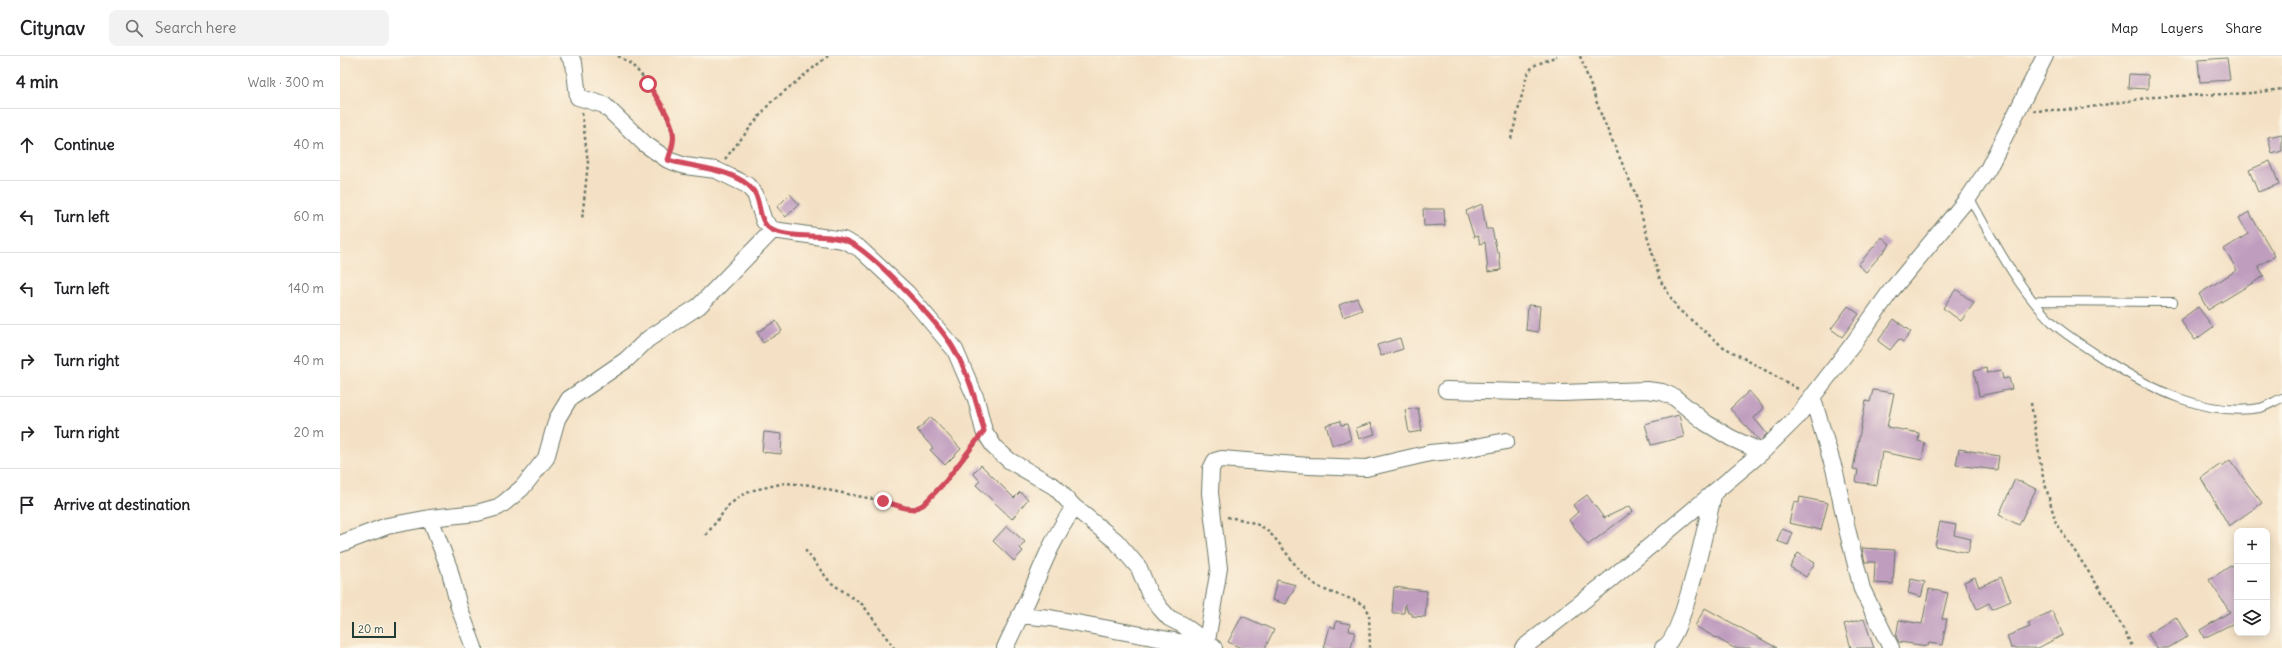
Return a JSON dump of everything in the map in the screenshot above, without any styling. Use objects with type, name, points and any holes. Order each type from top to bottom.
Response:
[{"type":"street","points":[[569,56],[574,63],[576,95],[580,99],[604,105],[645,144],[668,160],[685,166],[716,170],[734,177],[753,190],[764,220],[774,230],[848,242],[885,272],[923,311],[955,350],[976,399],[984,431],[1002,455],[1055,487],[1074,507],[1107,533],[1126,552],[1139,568],[1154,601],[1169,618],[1211,646]]},
{"type":"street","points":[[1523,648],[1606,583],[1762,452],[1791,423],[1853,344],[1890,292],[1969,197],[1988,169],[2045,56]]},
{"type":"street","points":[[340,544],[387,526],[430,518],[478,513],[498,507],[504,503],[522,488],[546,458],[557,419],[569,399],[626,360],[648,339],[699,306],[774,230]]},
{"type":"street","points":[[1446,390],[1562,393],[1647,390],[1662,392],[1674,397],[1706,423],[1731,438],[1762,452]]},
{"type":"street","points":[[1812,396],[1835,472],[1862,589],[1891,648]]},
{"type":"street","points":[[1211,646],[1218,568],[1214,516],[1210,493],[1210,472],[1212,463],[1218,460],[1316,467],[1366,468],[1430,453],[1461,450],[1506,441]]},
{"type":"street","points":[[1663,648],[1667,646],[1677,630],[1688,599],[1714,492]]},
{"type":"street","points":[[1005,648],[1032,590],[1043,560],[1059,529],[1074,507]]},
{"type":"street","points":[[430,518],[449,568],[459,607],[474,648]]},
{"type":"street","points":[[1020,615],[1050,618],[1161,644],[1211,646]]},
{"type":"lane","points":[[1969,197],[2022,287],[2055,325],[2097,354],[2144,384],[2189,402],[2234,409],[2261,408],[2282,398]]},
{"type":"lane","points":[[2034,301],[2173,302]]},
{"type":"path","points":[[618,56],[633,65],[660,104],[674,131],[673,144],[668,160]]},
{"type":"path","points":[[716,170],[736,143],[770,103],[828,56]]},
{"type":"path","points":[[1511,139],[1527,75],[1533,66],[1557,56]]},
{"type":"path","points":[[1580,56],[1602,117],[1635,194],[1660,280],[1678,309],[1722,346],[1812,396]]},
{"type":"path","points":[[2016,112],[2078,109],[2153,98],[2252,93],[2282,89]]},
{"type":"path","points":[[580,99],[588,163],[582,220]]},
{"type":"path","points":[[2031,403],[2042,473],[2056,523],[2112,607],[2133,648]]},
{"type":"path","points":[[706,535],[729,505],[742,495],[754,490],[785,483],[811,485],[832,491],[883,501],[905,508],[919,508],[945,482],[984,431]]},
{"type":"path","points":[[1214,516],[1245,520],[1262,527],[1272,535],[1288,557],[1312,583],[1365,606],[1369,613],[1370,648]]},
{"type":"path","points":[[805,550],[830,582],[862,605],[894,648]]},
{"type":"building","points":[[2227,58],[2230,80],[2200,82],[2198,60]]},
{"type":"building","points":[[2129,74],[2148,75],[2148,89],[2128,88]]},
{"type":"building","points":[[2282,134],[2282,151],[2272,154],[2268,137]]},
{"type":"building","points":[[2270,161],[2279,184],[2258,192],[2249,170]]},
{"type":"building","points":[[790,194],[799,204],[786,217],[777,207]]},
{"type":"building","points":[[1482,204],[1486,229],[1492,229],[1497,252],[1499,252],[1501,270],[1488,272],[1485,242],[1480,244],[1478,236],[1474,237],[1466,211]]},
{"type":"building","points":[[1423,209],[1444,209],[1445,225],[1424,226]]},
{"type":"building","points":[[2249,212],[2275,256],[2258,266],[2264,276],[2208,310],[2199,294],[2237,270],[2224,249],[2248,234],[2239,218]]},
{"type":"building","points":[[1882,237],[1890,244],[1866,272],[1858,265]]},
{"type":"building","points":[[1956,289],[1974,303],[1961,321],[1943,308]]},
{"type":"building","points":[[1357,298],[1362,310],[1343,317],[1339,305]]},
{"type":"building","points":[[1528,305],[1540,306],[1538,332],[1526,330]]},
{"type":"building","points":[[1848,306],[1859,314],[1842,337],[1831,329]]},
{"type":"building","points":[[2198,307],[2213,327],[2195,340],[2180,320]]},
{"type":"building","points":[[1894,319],[1911,332],[1903,342],[1899,339],[1890,350],[1878,341]]},
{"type":"building","points":[[776,321],[782,331],[763,343],[757,332]]},
{"type":"building","points":[[1400,338],[1403,349],[1381,356],[1377,345]]},
{"type":"building","points":[[1986,368],[1987,373],[2001,370],[2003,379],[2009,378],[2012,389],[1979,396],[1974,371]]},
{"type":"building","points":[[1873,390],[1894,393],[1887,427],[1919,433],[1918,441],[1925,443],[1922,460],[1882,452],[1877,485],[1856,482],[1858,470],[1853,469],[1866,401],[1870,402]]},
{"type":"building","points":[[1749,391],[1764,408],[1754,418],[1767,434],[1760,441],[1730,409]]},
{"type":"building","points":[[1418,408],[1422,431],[1409,433],[1405,410]]},
{"type":"building","points":[[1679,415],[1684,437],[1651,445],[1645,424]]},
{"type":"building","points":[[931,417],[961,449],[945,465],[930,450],[933,448],[917,430]]},
{"type":"building","points":[[1340,421],[1341,425],[1347,424],[1351,440],[1332,445],[1326,425]]},
{"type":"building","points":[[1371,423],[1375,434],[1359,439],[1356,428]]},
{"type":"building","points":[[764,432],[782,434],[781,454],[762,452]]},
{"type":"building","points":[[1959,449],[1999,456],[1997,470],[1956,465]]},
{"type":"building","points":[[2230,460],[2262,503],[2229,526],[2201,478],[2221,464],[2222,466]]},
{"type":"building","points":[[981,465],[1014,498],[1020,492],[1028,499],[1012,519],[976,485],[980,481],[973,473]]},
{"type":"building","points":[[2015,479],[2036,489],[2019,525],[1999,515]]},
{"type":"building","points":[[1587,495],[1604,518],[1630,506],[1633,511],[1588,545],[1569,520],[1578,512],[1573,505]]},
{"type":"building","points":[[1800,497],[1828,503],[1821,530],[1789,523],[1794,502],[1799,503]]},
{"type":"building","points":[[1940,522],[1956,525],[1954,535],[1971,539],[1968,553],[1935,546]]},
{"type":"building","points":[[1007,526],[1025,542],[1020,548],[1023,551],[1014,561],[993,541]]},
{"type":"building","points":[[1782,529],[1793,533],[1788,545],[1777,541]]},
{"type":"building","points":[[1862,548],[1895,550],[1893,584],[1874,583],[1875,562],[1865,562]]},
{"type":"building","points":[[1798,553],[1815,563],[1806,577],[1790,567]]},
{"type":"building","points":[[2232,565],[2234,569],[2234,623],[2204,638],[2200,630],[2230,612],[2209,580]]},
{"type":"building","points":[[1975,577],[1979,587],[2001,577],[2011,601],[1992,609],[1989,603],[1977,609],[1964,582]]},
{"type":"building","points":[[1911,579],[1925,582],[1921,597],[1908,593]]},
{"type":"building","points":[[1277,580],[1296,585],[1286,604],[1272,600]]},
{"type":"building","points":[[1394,587],[1427,591],[1425,617],[1412,616],[1412,613],[1408,613],[1405,604],[1404,613],[1392,613]]},
{"type":"building","points":[[1929,589],[1948,593],[1942,619],[1947,619],[1942,645],[1929,643],[1928,646],[1899,642],[1896,637],[1899,620],[1922,624]]},
{"type":"building","points":[[1705,608],[1777,648],[1734,648],[1695,626]]},
{"type":"building","points":[[2052,611],[2063,635],[2038,648],[2011,648],[2007,636],[2030,627],[2028,623]]},
{"type":"building","points":[[1242,616],[1274,630],[1265,648],[1241,648],[1228,642]]},
{"type":"building","points":[[2176,617],[2188,636],[2168,648],[2157,648],[2148,634]]},
{"type":"building","points":[[1864,619],[1874,648],[1851,648],[1844,624]]},
{"type":"building","points":[[1336,621],[1350,624],[1349,631],[1355,632],[1351,648],[1324,648],[1330,626],[1335,628]]},
{"type":"route","points":[[648,84],[674,131],[673,144],[668,160],[685,166],[716,170],[734,177],[747,185],[755,194],[764,220],[768,226],[774,230],[843,240],[859,248],[908,293],[944,334],[955,350],[976,399],[984,431],[945,482],[919,508],[914,509],[894,506],[883,501]]}]
